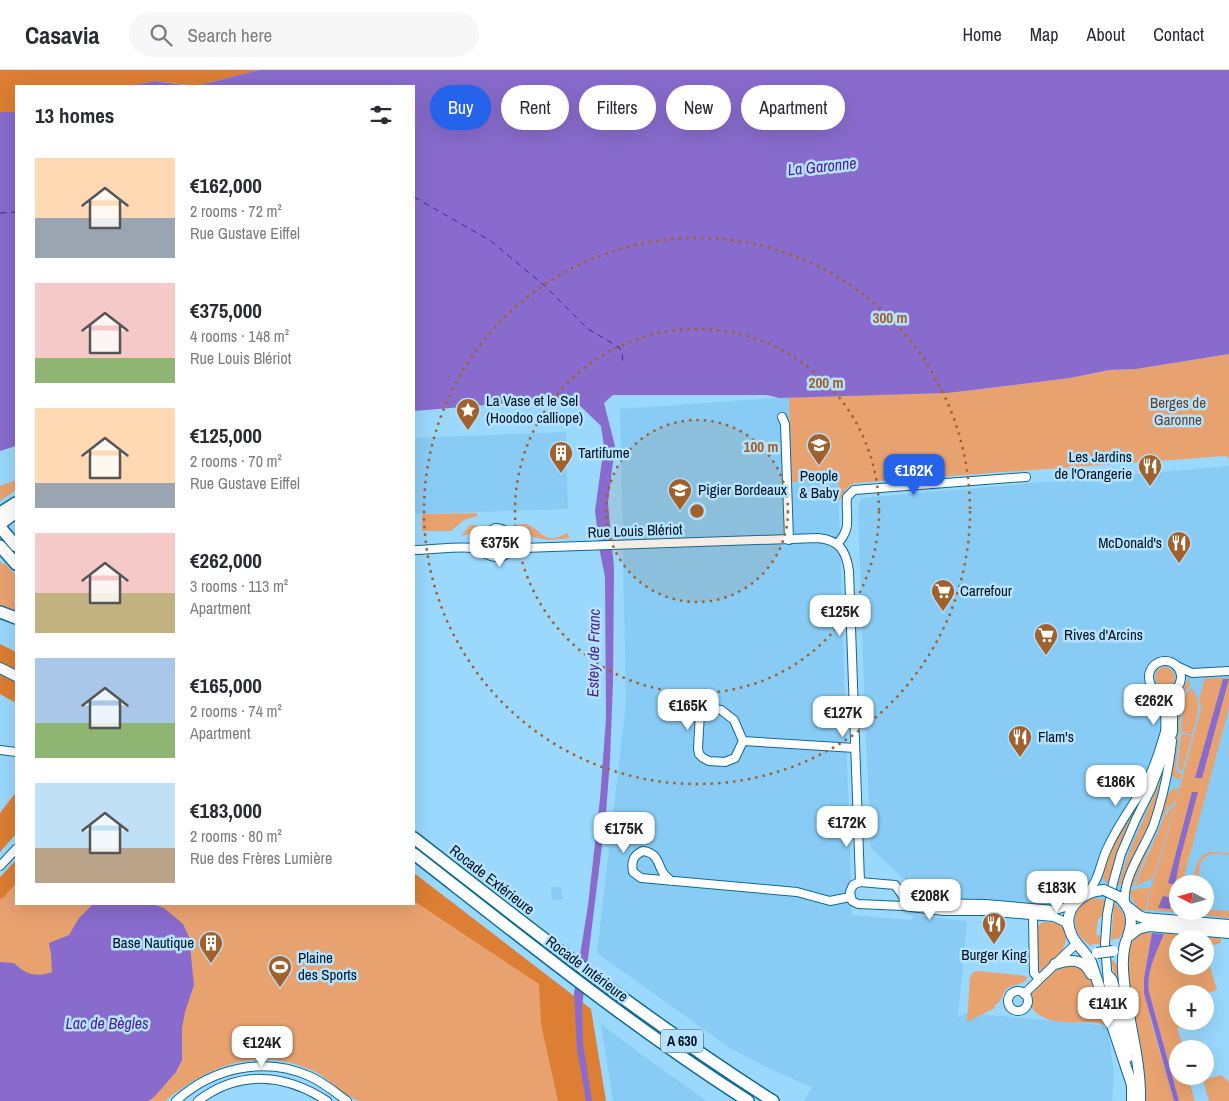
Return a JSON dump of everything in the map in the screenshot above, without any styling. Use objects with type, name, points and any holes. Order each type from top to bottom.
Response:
[{"type":"highway","points":[[0,513],[15,504]]},
{"type":"highway","points":[[15,513],[2,529],[15,543]]},
{"type":"highway","points":[[0,546],[15,563]]},
{"type":"highway","points":[[0,612],[15,618]]},
{"type":"highway","name":"Rocade Extérieure","points":[[415,839],[594,977],[715,1064],[774,1101]]},
{"type":"highway","name":"Rocade Intérieure","points":[[415,855],[567,974],[649,1034],[748,1101]]},
{"type":"main road","points":[[0,668],[15,676]]},
{"type":"main road","points":[[1140,1101],[1091,962],[1070,930],[1070,915],[1076,902],[1088,893],[1104,890],[1125,902],[1139,916],[1144,918],[1229,926]]},
{"type":"main road","points":[[1125,902],[1132,921],[1127,938],[1123,975],[1132,1036],[1140,1070],[1132,1101]]},
{"type":"main road","points":[[1080,946],[1097,953],[1113,951],[1138,928],[1149,926],[1229,932]]},
{"type":"main road","points":[[1055,964],[1074,960],[1086,965],[1091,973],[1098,996],[1108,1012]]},
{"type":"street","points":[[782,417],[785,424],[789,540]]},
{"type":"street","points":[[860,882],[849,571],[845,553],[837,544],[846,534],[848,526],[847,497],[854,490],[1026,477]]},
{"type":"street","points":[[473,548],[483,539],[487,531],[495,528],[505,530],[518,546],[523,548]]},
{"type":"street","points":[[483,539],[483,547],[488,554]]},
{"type":"street","points":[[415,550],[473,548],[496,557],[509,552],[512,539]]},
{"type":"street","name":"Rue Louis Blériot","points":[[509,552],[523,548],[825,539],[837,544]]},
{"type":"street","points":[[1192,672],[1178,686],[1167,692],[1158,691],[1153,688],[1149,680],[1153,667],[1164,661],[1192,672],[1229,671]]},
{"type":"street","points":[[1135,1084],[1113,980],[1108,972],[1105,944],[1106,929],[1113,883],[1129,835],[1152,789],[1162,758],[1169,732],[1173,698],[1181,675],[1177,666]]},
{"type":"street","points":[[1125,902],[1124,896],[1127,881],[1147,840],[1161,801],[1170,760],[1169,732],[1165,709],[1158,691]]},
{"type":"street","points":[[706,708],[720,710],[730,716],[743,741],[735,758],[731,761],[702,758],[698,748],[700,713],[702,710],[706,708]]},
{"type":"street","points":[[1088,893],[1093,887],[1106,850],[1118,826],[1147,781],[1169,732]]},
{"type":"street","points":[[743,741],[855,748]]},
{"type":"street","points":[[0,750],[15,752]]},
{"type":"street","points":[[0,866],[15,850]]},
{"type":"street","points":[[671,881],[663,874],[658,860],[652,854],[643,852],[635,856],[632,866],[633,872],[636,876],[646,879],[802,893],[830,901],[850,897]]},
{"type":"street","points":[[1070,930],[1065,922],[1059,918],[984,911],[944,911],[858,904],[850,897],[850,892],[852,885],[860,882],[891,884],[898,888],[905,899],[912,902],[985,904],[1055,910],[1076,902]]},
{"type":"street","points":[[892,906],[898,901],[900,892]]},
{"type":"street","points":[[1033,916],[1034,973],[1039,979]]},
{"type":"street","points":[[1024,994],[1055,964],[1080,946]]},
{"type":"street","points":[[176,1101],[199,1084],[216,1075],[245,1067],[264,1066],[282,1068],[308,1076],[323,1083],[347,1101]]},
{"type":"street","points":[[198,1101],[228,1084],[245,1080],[267,1079],[298,1085],[327,1101]]},
{"type":"shaded area","points":[[0,70],[259,70],[200,85],[155,81],[134,85],[15,85],[15,112],[0,112]]},
{"type":"shaded area","points":[[789,397],[791,481],[838,480],[852,915],[912,920],[913,915],[967,921],[958,1017],[967,1013],[1100,1025],[1108,1029],[1114,1073],[1112,1101],[805,1101],[812,1087],[770,1069],[730,1048],[597,953],[626,702],[620,409]]},
{"type":"shaded area","points":[[566,432],[568,509],[415,514],[415,438]]},
{"type":"shaded area","name":"Rives d'Arcins","points":[[1229,466],[1229,919],[1214,917],[1214,875],[1169,875],[1169,913],[925,898],[871,848],[858,506],[862,498]]},
{"type":"shaded area","points":[[0,644],[15,652],[15,702],[0,694]]},
{"type":"shaded area","points":[[15,793],[15,835],[0,852],[0,813]]},
{"type":"shaded area","points":[[15,861],[15,884],[0,899],[0,877]]},
{"type":"shaded area","points":[[415,874],[591,1009],[606,1101],[558,1101],[541,1024],[539,984],[415,902]]},
{"type":"shaded area","points":[[551,887],[561,887],[563,899],[552,900]]},
{"type":"shaded area","points":[[601,1024],[660,1068],[707,1101],[613,1101]]},
{"type":"green space","name":"Berges de Garonne","points":[[1229,354],[1229,459],[1226,456],[854,483],[847,488],[839,501],[838,480],[791,482],[789,397],[948,393],[1070,378],[1109,370],[1136,369]]},
{"type":"green space","points":[[15,480],[15,491],[0,501],[0,486]]},
{"type":"green space","points":[[477,513],[477,516],[464,520],[451,531],[422,531],[422,514]]},
{"type":"green space","points":[[526,524],[544,536],[552,538],[567,533],[570,538],[548,540],[514,533],[518,525]]},
{"type":"green space","points":[[469,526],[480,527],[481,535],[473,533],[461,536]]},
{"type":"green space","points":[[0,561],[15,574],[15,615],[0,608]]},
{"type":"green space","points":[[1165,667],[1172,670],[1175,677],[1172,684],[1165,687],[1158,684],[1155,677],[1158,670]]},
{"type":"green space","points":[[1190,678],[1190,685],[1182,696],[1176,766],[1177,771],[1182,774],[1180,780],[1172,776],[1171,772],[1176,725],[1176,701],[1182,688]]},
{"type":"green space","points":[[1205,678],[1229,678],[1229,708],[1184,875],[1169,875],[1169,912],[1146,910],[1201,709],[1199,699]]},
{"type":"green space","points":[[1191,688],[1195,693],[1198,704],[1192,735],[1181,732],[1185,695]]},
{"type":"green space","points":[[1181,734],[1192,736],[1182,772],[1178,767]]},
{"type":"green space","points":[[1165,767],[1155,815],[1124,883],[1118,886],[1128,855]]},
{"type":"green space","points":[[1179,788],[1176,800],[1167,809],[1159,823],[1133,887],[1128,886],[1165,797],[1173,789]]},
{"type":"green space","points":[[1141,799],[1119,845],[1108,883],[1104,880],[1102,874],[1118,831]]},
{"type":"green space","points":[[1175,803],[1153,878],[1135,886],[1164,817]]},
{"type":"green space","points":[[1210,852],[1229,853],[1229,855],[1212,854],[1203,858],[1199,875],[1194,875],[1201,856]]},
{"type":"green space","name":"Plaine des Sports","points":[[15,872],[15,905],[415,905],[415,874],[558,985],[560,990],[565,1101],[360,1101],[345,1094],[319,1074],[298,1065],[278,1060],[258,1060],[238,1062],[219,1068],[182,1088],[165,1101],[0,1101],[0,886]]},
{"type":"green space","points":[[1150,888],[1144,913],[1134,903],[1130,890]]},
{"type":"green space","points":[[1094,898],[1105,900],[1102,916],[1098,920],[1096,935],[1101,936],[1101,944],[1093,944],[1092,946],[1079,935],[1075,920],[1076,913],[1080,907],[1086,901]]},
{"type":"green space","points":[[1114,904],[1122,911],[1125,924],[1120,938],[1111,940]]},
{"type":"green space","points":[[1214,910],[1229,911],[1229,918],[1214,916]]},
{"type":"green space","points":[[1042,922],[1058,924],[1064,929],[1066,936],[1065,943],[1057,958],[1039,971],[1037,931],[1038,926]]},
{"type":"green space","points":[[1166,931],[1169,931],[1169,975],[1212,975],[1217,990],[1214,991],[1214,985],[1169,985],[1169,1030],[1178,1030],[1181,1040],[1169,1040],[1169,1065],[1148,984],[1159,945]]},
{"type":"green space","points":[[1143,932],[1152,933],[1144,978],[1150,1017],[1174,1101],[1144,1101],[1127,965],[1132,942]]},
{"type":"green space","points":[[1214,937],[1221,939],[1221,943],[1214,945]]},
{"type":"green space","points":[[1111,959],[1120,966],[1126,1012],[1116,985]]},
{"type":"green space","points":[[1077,963],[1090,977],[1109,1026],[1098,1023],[1055,1021],[1043,1017],[1034,1011],[1030,1004],[1031,997],[1040,983],[1064,966]]},
{"type":"green space","points":[[980,971],[1028,977],[1024,982],[1007,989],[1000,1001],[995,1005],[995,1008],[967,1022],[970,978],[973,972]]},
{"type":"green space","points":[[1221,1075],[1229,1082],[1229,1101],[1209,1101],[1204,1085],[1214,1085],[1214,1077]]},
{"type":"green space","points":[[1175,1085],[1190,1085],[1195,1101],[1179,1101]]},
{"type":"water","name":"La Garonne","points":[[259,70],[1229,70],[1229,354],[1136,369],[1109,370],[1070,378],[948,393],[779,398],[767,395],[613,395],[604,403],[615,446],[608,503],[614,568],[613,683],[606,813],[582,1007],[583,1044],[592,1101],[586,1101],[577,1049],[574,993],[588,905],[600,799],[606,719],[605,577],[595,511],[604,446],[601,426],[572,398],[415,411],[415,85],[200,85]]},
{"type":"water","points":[[155,81],[184,85],[134,85]]},
{"type":"water","points":[[0,112],[15,112],[15,446],[0,451]]},
{"type":"water","points":[[1223,679],[1229,679],[1202,778],[1195,778]]},
{"type":"water","points":[[1192,792],[1198,792],[1177,875],[1170,875]]},
{"type":"water","points":[[1163,896],[1169,897],[1169,909],[1158,908]]},
{"type":"water","name":"Lac de Bègles","points":[[92,905],[155,905],[164,908],[183,924],[189,937],[194,985],[182,1028],[182,1060],[176,1072],[154,1097],[148,1101],[0,1101],[0,962],[14,963],[22,970],[36,975],[52,972],[49,943],[69,935],[79,918]]},
{"type":"water","points":[[1152,933],[1164,934],[1150,970],[1148,985],[1169,1065],[1169,1083],[1144,993],[1144,978]]},
{"type":"water","points":[[1170,1085],[1175,1085],[1179,1101],[1174,1101]]},
{"type":"ferry route","points":[[415,198],[491,241],[546,287],[588,329],[619,347],[623,363]]},
{"type":"ferry route","points":[[0,213],[15,212]]},
{"type":"place","name":"La Vase et le Sel (Hoodoo calliope)","points":[[468,431]]},
{"type":"place","name":"People & Baby","points":[[819,466]]},
{"type":"place","name":"Tartifume","points":[[561,474]]},
{"type":"place","name":"Les Jardins de l'Orangerie","points":[[1150,487]]},
{"type":"place","name":"Pigier Bordeaux","points":[[680,511]]},
{"type":"place","name":"McDonald's","points":[[1179,564]]},
{"type":"place","name":"Carrefour","points":[[943,612]]},
{"type":"place","name":"Rives d'Arcins","points":[[1046,656]]},
{"type":"place","name":"Flam's","points":[[1020,758]]},
{"type":"place","name":"Burger King","points":[[994,945]]},
{"type":"place","name":"Base Nautique","points":[[211,964]]},
{"type":"place","name":"Plaine des Sports","points":[[280,988]]},
{"type":"water label","name":"Estey de Franc","points":[[593,653]]}]
